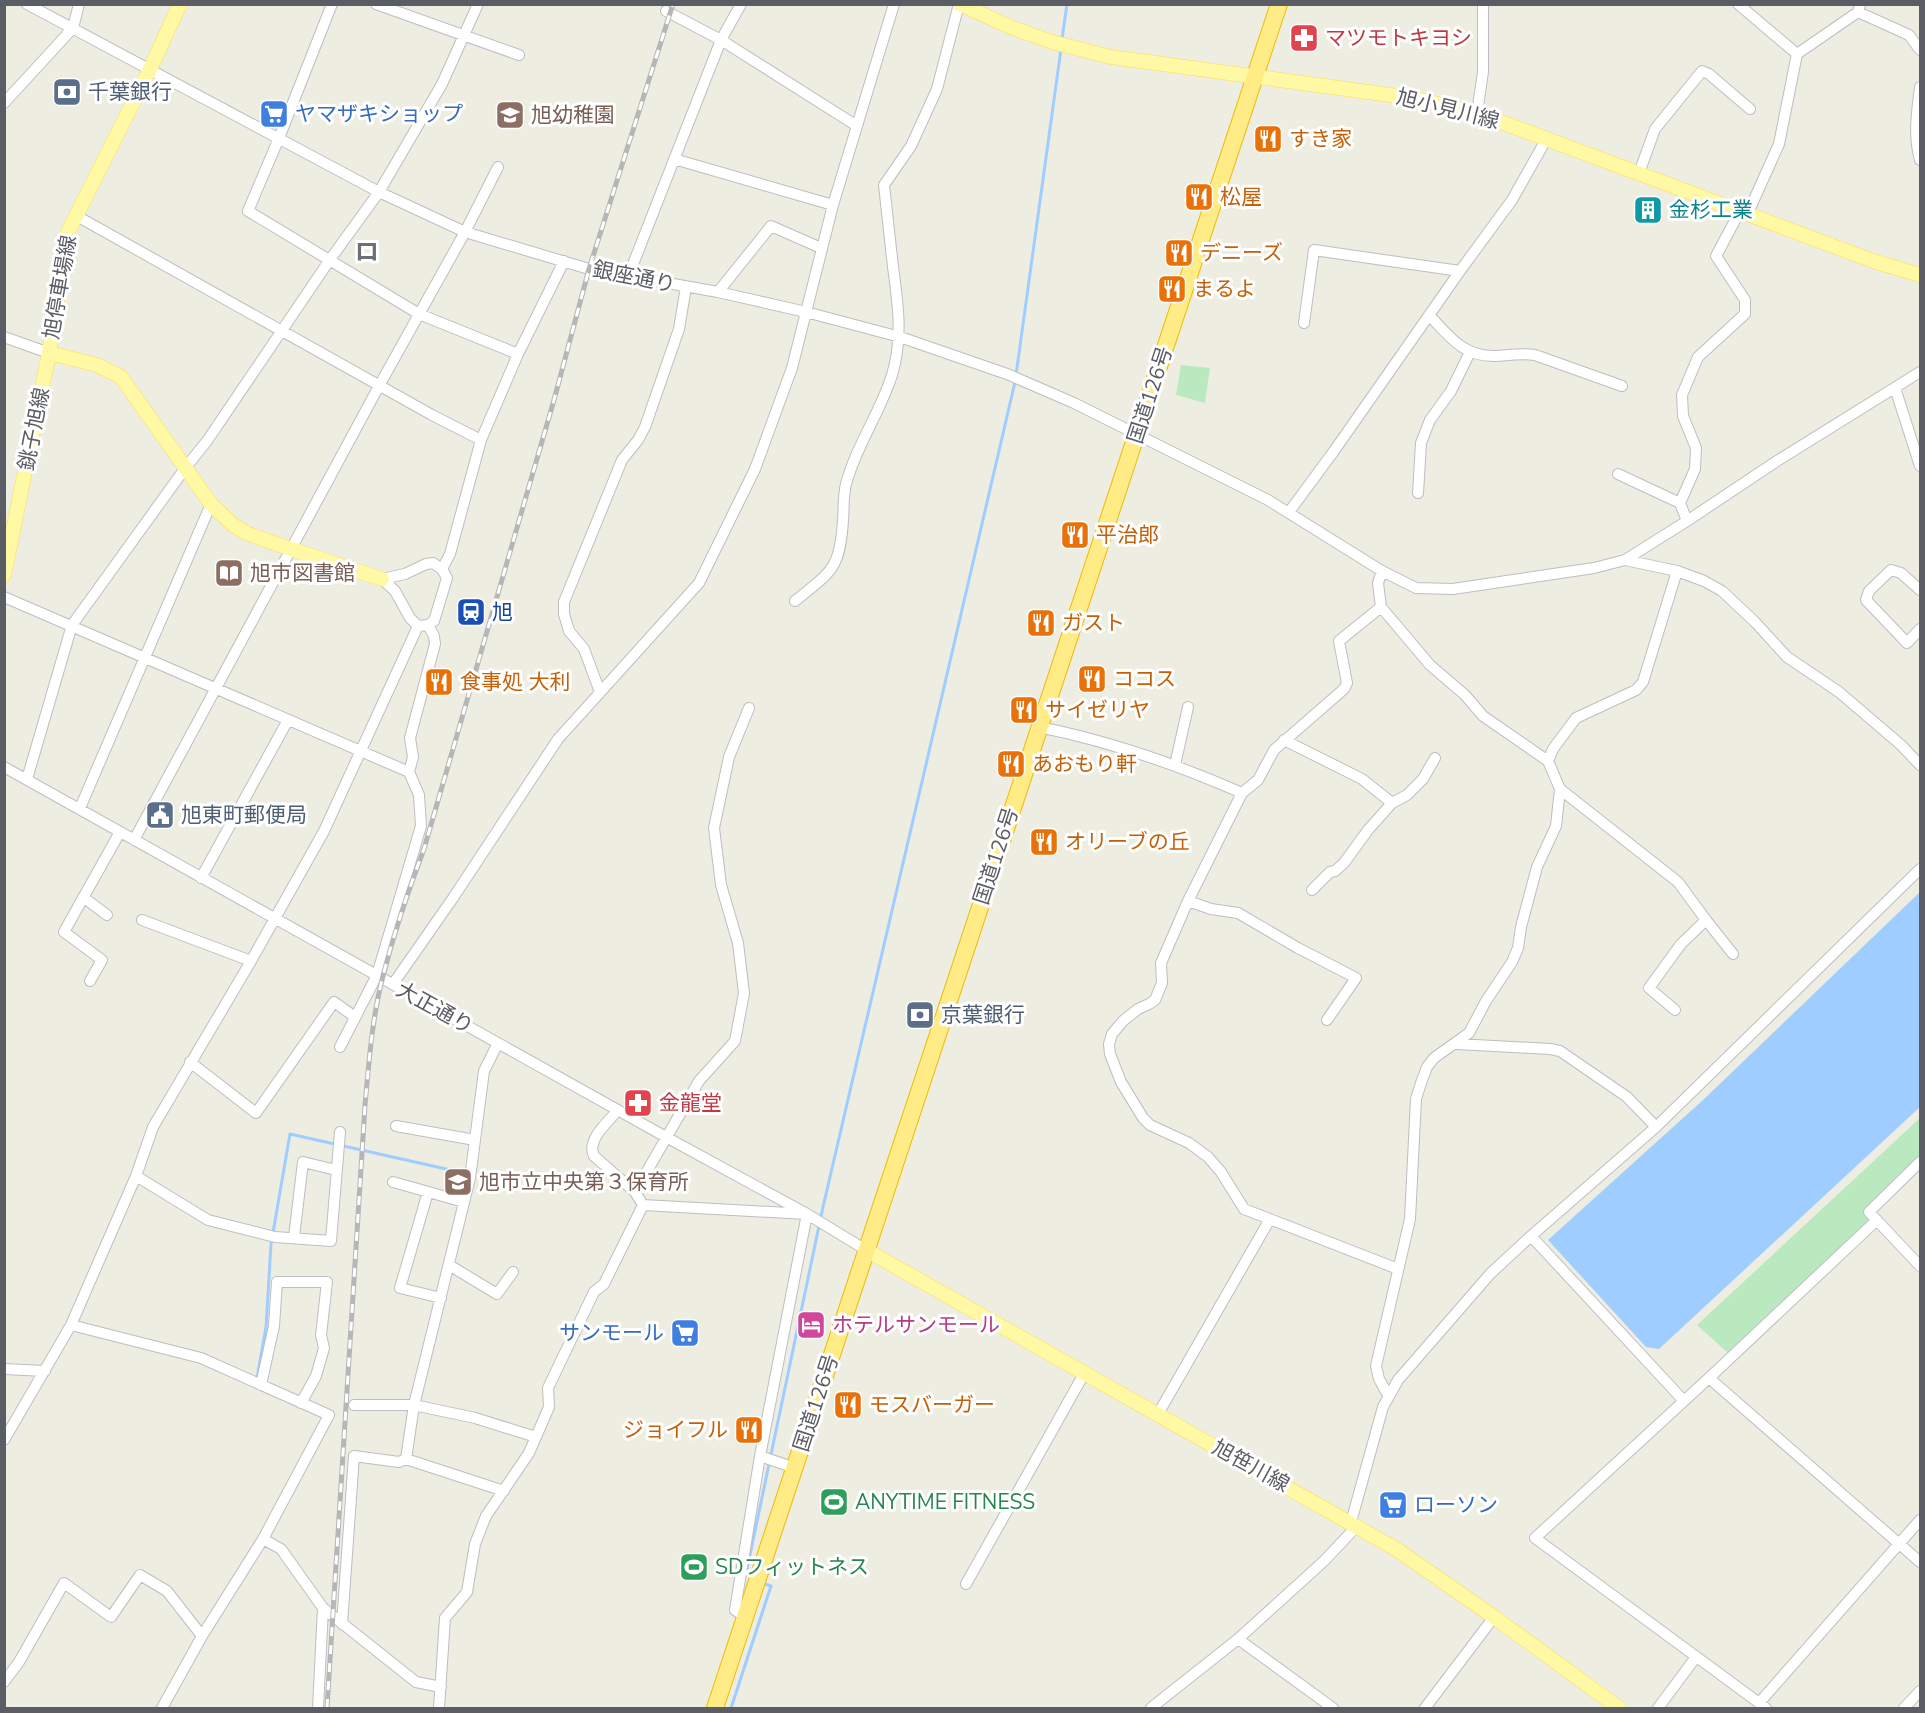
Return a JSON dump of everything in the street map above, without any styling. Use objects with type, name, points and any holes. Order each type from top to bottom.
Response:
[{"type":"highway","name":"国道126号","points":[[715,1708],[1279,4]]},
{"type":"main road","name":"旭停車場線","points":[[180,4],[68,232],[49,353],[97,365],[121,378],[212,504],[232,525],[246,533],[382,579]]},
{"type":"main road","name":"旭小見川線","points":[[959,4],[1010,27],[1111,57],[1412,98],[1477,113],[1876,262],[1920,275]]},
{"type":"main road","name":"銚子旭線","points":[[4,575],[49,353]]},
{"type":"main road","name":"旭笹川線","points":[[866,1250],[1396,1549],[1619,1708]]},
{"type":"street","name":"銀座通り","points":[[27,4],[379,192],[465,232],[589,269],[718,292],[806,312],[900,337],[1021,379],[1074,403],[1289,512],[1382,571],[1416,588],[1444,590],[1594,568],[1625,560]]},
{"type":"street","points":[[4,103],[73,28],[79,4]]},
{"type":"street","points":[[332,4],[248,211],[419,314],[518,354]]},
{"type":"street","points":[[376,4],[519,55]]},
{"type":"street","points":[[27,779],[72,625],[207,441],[329,261],[379,192],[437,93],[478,4]]},
{"type":"street","points":[[628,277],[721,40],[741,4]]},
{"type":"street","points":[[393,984],[453,898],[558,738],[699,583],[755,469],[792,368],[833,205],[894,4]]},
{"type":"street","points":[[795,601],[825,577],[835,565],[842,548],[845,486],[853,461],[881,404],[892,374],[900,337],[884,185],[911,146],[937,89],[959,4]]},
{"type":"street","points":[[1477,113],[1483,72],[1483,4]]},
{"type":"street","points":[[1738,4],[1797,54]]},
{"type":"street","points":[[1680,503],[1695,469],[1696,448],[1683,416],[1682,395],[1698,357],[1745,314],[1745,300],[1716,256],[1744,212],[1779,144],[1797,54],[1859,8],[1909,35],[1920,50]]},
{"type":"street","points":[[671,14],[721,40],[857,126]]},
{"type":"street","points":[[1639,173],[1655,129],[1702,71],[1709,74],[1750,108]]},
{"type":"street","points":[[1920,87],[1916,142],[1920,160]]},
{"type":"street","points":[[1289,512],[1512,200],[1547,138]]},
{"type":"street","points":[[674,159],[833,205]]},
{"type":"street","points":[[134,840],[379,386],[465,232],[498,167]]},
{"type":"street","points":[[75,215],[432,416],[481,440]]},
{"type":"street","points":[[718,292],[771,226],[822,248]]},
{"type":"street","points":[[1304,322],[1314,250],[1460,271]]},
{"type":"street","points":[[442,569],[450,554],[481,440],[518,354],[564,261]]},
{"type":"street","points":[[600,692],[585,649],[569,632],[564,614],[564,602],[622,460],[645,427],[679,329],[686,287]]},
{"type":"street","points":[[1429,315],[1460,348],[1470,352],[1494,356],[1520,353],[1535,355],[1622,386]]},
{"type":"street","points":[[4,337],[49,353]]},
{"type":"street","points":[[1418,493],[1421,443],[1430,420],[1452,392],[1470,352]]},
{"type":"street","points":[[1625,560],[1920,372]]},
{"type":"street","points":[[1895,388],[1920,466]]},
{"type":"street","points":[[1618,474],[1680,503],[1687,521]]},
{"type":"street","points":[[80,808],[212,504]]},
{"type":"street","points":[[1625,560],[1677,571],[1704,581],[1722,591],[1787,657],[1839,692],[1901,745],[1920,765]]},
{"type":"street","points":[[4,1440],[71,1324],[136,1176],[153,1127],[251,962],[274,917],[324,831],[423,626],[434,621],[447,578],[442,569],[433,563],[405,574],[382,579]]},
{"type":"street","points":[[1920,590],[1901,573],[1891,570],[1869,591],[1866,600],[1907,643],[1920,629]]},
{"type":"street","points":[[1382,571],[1378,583],[1380,606],[1430,665],[1465,695],[1483,716],[1548,761],[1560,789],[1678,882],[1733,954]]},
{"type":"street","points":[[1548,761],[1553,749],[1576,718],[1627,695],[1643,682],[1677,571]]},
{"type":"street","points":[[340,1047],[376,975],[421,825],[419,795],[409,772],[413,758],[410,738],[435,644],[434,636],[410,618],[395,591],[382,579]]},
{"type":"street","points":[[4,597],[409,772]]},
{"type":"street","points":[[1380,606],[1339,641],[1347,683],[1344,688],[1274,750],[1258,780],[1242,793],[1188,901],[1161,963],[1162,983],[1155,1000],[1138,1009],[1112,1034],[1109,1044],[1110,1054],[1121,1082],[1143,1118],[1150,1125],[1189,1143],[1208,1157],[1221,1172],[1244,1209],[1398,1269]]},
{"type":"street","points":[[1175,765],[1188,707]]},
{"type":"street","points":[[635,1192],[699,1082],[735,1041],[744,993],[738,944],[721,885],[714,828],[729,757],[749,708]]},
{"type":"street","points":[[201,878],[288,720]]},
{"type":"street","points":[[1039,727],[1118,746],[1175,765],[1242,793]]},
{"type":"street","points":[[1284,740],[1362,779],[1392,803]]},
{"type":"street","points":[[1312,890],[1344,863],[1368,830],[1392,803],[1424,779],[1435,758]]},
{"type":"street","name":"大正通り","points":[[4,767],[807,1214],[866,1250]]},
{"type":"street","points":[[1388,1395],[1379,1379],[1376,1366],[1410,1219],[1416,1099],[1427,1067],[1434,1058],[1457,1044],[1472,1029],[1486,1001],[1512,962],[1518,948],[1521,927],[1537,867],[1556,826],[1560,789]]},
{"type":"street","points":[[90,981],[102,960],[64,932],[120,832]]},
{"type":"street","points":[[1151,1708],[1238,1639],[1323,1561],[1354,1524],[1388,1395],[1398,1380],[1490,1274],[1656,1127],[1920,869]]},
{"type":"street","points":[[84,897],[107,915]]},
{"type":"street","points":[[1188,901],[1204,907],[1238,913],[1356,978],[1327,1020]]},
{"type":"street","points":[[142,920],[251,962]]},
{"type":"street","points":[[1675,1010],[1649,988],[1682,944],[1706,920]]},
{"type":"street","points":[[190,1062],[256,1113],[334,1002],[355,1017]]},
{"type":"street","points":[[406,1459],[414,1405],[470,1178],[484,1071],[498,1043]]},
{"type":"street","points":[[1457,1044],[1560,1051],[1627,1097],[1656,1127]]},
{"type":"street","points":[[618,1110],[592,1143],[591,1151],[635,1192],[643,1205]]},
{"type":"street","points":[[396,1126],[475,1140]]},
{"type":"street","points":[[136,1176],[208,1220],[275,1237],[331,1241],[340,1132]]},
{"type":"street","points":[[294,1238],[303,1162],[336,1170]]},
{"type":"street","points":[[1920,1162],[1869,1212],[1920,1266]]},
{"type":"street","points":[[393,1182],[464,1202]]},
{"type":"street","points":[[428,1192],[400,1288],[441,1298]]},
{"type":"street","points":[[643,1205],[807,1214],[766,1458],[735,1610],[745,1617]]},
{"type":"street","points":[[439,1708],[445,1618],[467,1592],[475,1544],[486,1516],[529,1453],[549,1407],[548,1388],[594,1292],[604,1284],[643,1205]]},
{"type":"street","points":[[1158,1414],[1270,1219]]},
{"type":"street","points":[[1877,1221],[1535,1538],[1763,1706],[1920,1520]]},
{"type":"street","points":[[1531,1236],[1684,1401]]},
{"type":"street","points":[[449,1265],[496,1294],[513,1272]]},
{"type":"street","points":[[261,1385],[274,1326],[277,1282],[327,1282],[321,1335],[324,1347],[316,1376],[301,1403]]},
{"type":"street","points":[[71,1324],[201,1358],[329,1415],[263,1539],[202,1636],[162,1708]]},
{"type":"street","points":[[4,1369],[45,1371]]},
{"type":"street","points":[[966,1584],[1085,1372]]},
{"type":"street","points":[[1709,1378],[1920,1562]]},
{"type":"street","points":[[354,1404],[414,1405],[475,1418],[536,1437]]},
{"type":"street","points":[[342,1623],[354,1456],[399,1462],[406,1459],[504,1491]]},
{"type":"street","points":[[766,1458],[795,1468]]},
{"type":"street","points":[[263,1539],[281,1549],[323,1608],[416,1682],[441,1687]]},
{"type":"street","points":[[4,1682],[19,1662],[63,1583],[111,1617],[140,1575],[167,1591],[202,1636]]},
{"type":"street","points":[[318,1708],[323,1608]]},
{"type":"street","points":[[1425,1708],[1494,1617]]},
{"type":"street","points":[[1238,1639],[1333,1708]]},
{"type":"street","points":[[1658,1708],[1696,1657]]},
{"type":"street","points":[[1904,1708],[1920,1691]]},
{"type":"green space","points":[[1181,365],[1210,368],[1205,403],[1176,395]]},
{"type":"green space","points":[[1920,1118],[1920,1157],[1865,1212],[1872,1220],[1728,1353],[1697,1325]]},
{"type":"water","points":[[1920,892],[1920,1107],[1659,1349],[1646,1347],[1548,1240],[1703,1100]]},
{"type":"waterway","points":[[1062,39],[1067,4]]},
{"type":"waterway","points":[[1016,375],[1061,49]]},
{"type":"waterway","points":[[747,1569],[823,1207],[1015,382]]},
{"type":"waterway","points":[[257,1378],[266,1327],[271,1244],[290,1134],[464,1173]]},
{"type":"waterway","points":[[731,1708],[771,1586],[761,1583]]},
{"type":"railway","points":[[327,1708],[365,1105],[371,1040],[379,992],[407,896],[424,849],[554,400],[589,269],[673,4]]},
{"type":"place","name":"マツモトキヨシ","points":[[1304,38]]},
{"type":"place","name":"千葉銀行","points":[[67,92]]},
{"type":"place","name":"ヤマザキショップ","points":[[274,114]]},
{"type":"place","name":"旭幼稚園","points":[[510,115]]},
{"type":"place","name":"すき家","points":[[1268,139]]},
{"type":"place","name":"松屋","points":[[1199,197]]},
{"type":"place","name":"金杉工業","points":[[1648,210]]},
{"type":"place","name":"デニーズ","points":[[1179,253]]},
{"type":"place","name":"まるよ","points":[[1172,289]]},
{"type":"place","name":"平治郎","points":[[1075,535]]},
{"type":"place","name":"旭市図書館","points":[[229,573]]},
{"type":"place","name":"旭","points":[[471,612]]},
{"type":"place","name":"ガスト","points":[[1041,623]]},
{"type":"place","name":"ココス","points":[[1092,679]]},
{"type":"place","name":"食事処 大利","points":[[439,682]]},
{"type":"place","name":"サイゼリヤ","points":[[1024,710]]},
{"type":"place","name":"あおもり軒","points":[[1011,764]]},
{"type":"place","name":"旭東町郵便局","points":[[160,815]]},
{"type":"place","name":"オリーブの丘","points":[[1044,842]]},
{"type":"place","name":"京葉銀行","points":[[920,1015]]},
{"type":"place","name":"金龍堂","points":[[638,1103]]},
{"type":"place","name":"旭市立中央第３保育所","points":[[458,1182]]},
{"type":"place","name":"ホテルサンモール","points":[[811,1325]]},
{"type":"place","name":"サンモール","points":[[685,1333]]},
{"type":"place","name":"モスバーガー","points":[[848,1405]]},
{"type":"place","name":"ジョイフル","points":[[749,1430]]},
{"type":"place","name":"ANYTIME FITNESS","points":[[834,1502]]},
{"type":"place","name":"ローソン","points":[[1393,1505]]},
{"type":"place","name":"SDフィットネス","points":[[694,1567]]},
{"type":"district","name":"ロ","points":[[367,252]]}]
